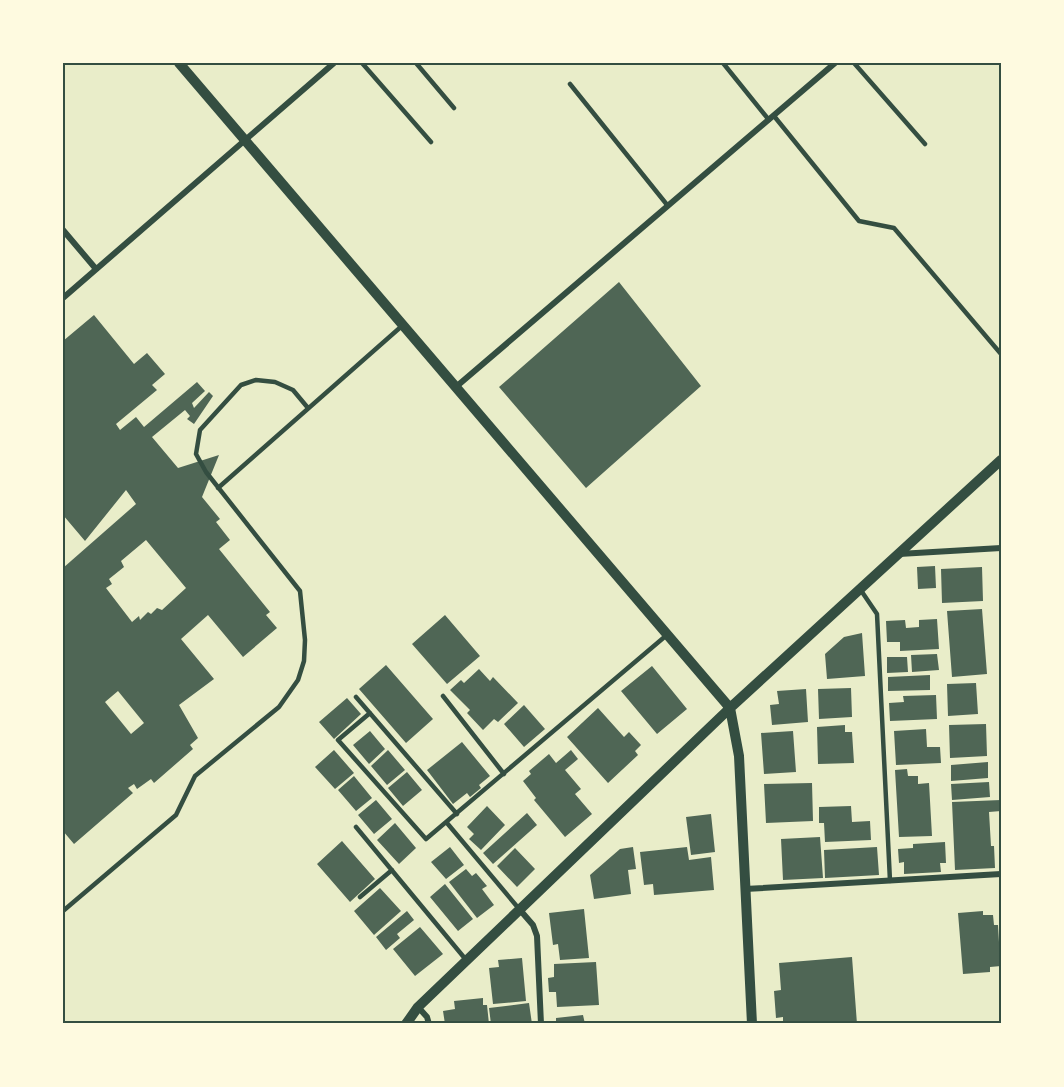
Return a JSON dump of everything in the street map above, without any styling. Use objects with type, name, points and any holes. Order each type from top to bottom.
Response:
[{"type":"street","points":[[178,63],[730,708],[739,756],[752,1024]]},
{"type":"street","points":[[63,298],[334,63]]},
{"type":"street","points":[[456,386],[835,63]]},
{"type":"street","points":[[63,230],[96,269]]},
{"type":"street","points":[[406,1024],[418,1007],[730,708],[1001,460]]},
{"type":"street","points":[[898,554],[1001,548],[1001,555]]},
{"type":"street","points":[[745,889],[1001,874]]},
{"type":"street","points":[[520,910],[533,925],[537,936],[541,1024]]},
{"type":"street","points":[[418,1007],[427,1017],[429,1024]]},
{"type":"lane","points":[[362,63],[431,142]]},
{"type":"lane","points":[[416,63],[454,108]]},
{"type":"lane","points":[[723,63],[859,221],[894,228],[1001,354]]},
{"type":"lane","points":[[854,63],[925,144]]},
{"type":"lane","points":[[570,84],[668,206]]},
{"type":"lane","points":[[218,488],[403,324]]},
{"type":"lane","points":[[63,911],[176,815],[195,776],[279,706],[298,680],[304,661],[305,640],[300,591],[218,488],[196,454],[200,430],[234,390],[241,385],[256,380],[275,381],[293,390],[308,408]]},
{"type":"lane","points":[[860,589],[877,614],[890,881]]},
{"type":"lane","points":[[370,713],[338,740],[426,839],[668,634]]},
{"type":"lane","points":[[443,696],[504,774]]},
{"type":"lane","points":[[356,697],[457,814]]},
{"type":"lane","points":[[447,823],[520,910]]},
{"type":"lane","points":[[356,827],[467,960]]},
{"type":"lane","points":[[360,897],[392,870]]},
{"type":"building","points":[[619,282],[701,386],[586,488],[499,387]]},
{"type":"building","points":[[94,315],[134,364],[147,353],[165,374],[152,385],[157,390],[116,424],[120,430],[136,417],[144,427],[197,382],[205,391],[192,403],[194,408],[209,392],[213,396],[194,424],[187,419],[190,416],[185,410],[152,437],[178,468],[219,455],[202,497],[220,519],[216,522],[230,540],[219,549],[270,612],[266,615],[277,628],[243,657],[208,615],[181,639],[214,679],[179,705],[198,738],[190,745],[193,749],[154,783],[151,779],[137,789],[134,784],[128,788],[133,793],[74,844],[63,831],[63,568],[136,504],[126,490],[85,541],[63,515],[63,341]],"holes":[[[146,540],[186,588],[162,610],[157,608],[151,614],[148,612],[140,620],[139,616],[132,622],[106,588],[112,584],[109,579],[124,567],[121,561]],[[118,691],[144,723],[131,734],[105,702]]]},
{"type":"building","points":[[935,566],[936,588],[918,589],[917,567]]},
{"type":"building","points":[[982,567],[983,601],[942,603],[941,569]]},
{"type":"building","points":[[982,609],[987,674],[952,677],[947,611]]},
{"type":"building","points":[[445,615],[480,656],[447,684],[412,644]]},
{"type":"building","points":[[937,619],[939,649],[900,651],[900,642],[887,642],[886,621],[905,620],[906,628],[919,627],[919,620]]},
{"type":"building","points":[[862,633],[865,676],[827,679],[825,654],[844,637]]},
{"type":"building","points":[[937,654],[939,670],[912,672],[911,655]]},
{"type":"building","points":[[887,657],[907,657],[908,672],[887,673]]},
{"type":"building","points":[[386,665],[433,719],[406,743],[359,689]]},
{"type":"building","points":[[652,666],[687,709],[657,734],[621,691]]},
{"type":"building","points":[[479,669],[490,681],[493,677],[518,703],[498,722],[494,719],[483,730],[467,713],[470,710],[450,690],[461,680],[464,683]]},
{"type":"building","points":[[930,675],[930,690],[888,691],[888,677]]},
{"type":"building","points":[[976,683],[978,714],[948,716],[947,684]]},
{"type":"building","points":[[851,688],[852,717],[819,719],[818,689]]},
{"type":"building","points":[[806,689],[808,722],[772,725],[770,705],[779,704],[777,691]]},
{"type":"building","points":[[936,695],[937,719],[890,721],[889,703],[904,702],[903,696]]},
{"type":"building","points":[[347,698],[361,714],[334,739],[319,722]]},
{"type":"building","points":[[524,705],[545,729],[524,747],[504,724]]},
{"type":"building","points":[[598,708],[624,737],[629,732],[641,745],[635,751],[638,755],[608,783],[567,737]]},
{"type":"building","points":[[986,724],[987,756],[950,758],[949,725]]},
{"type":"building","points":[[845,725],[845,732],[852,732],[854,763],[818,764],[817,727]]},
{"type":"building","points":[[926,729],[927,747],[940,747],[941,763],[896,765],[894,731]]},
{"type":"building","points":[[370,731],[385,749],[369,764],[353,745]]},
{"type":"building","points":[[793,731],[796,772],[764,774],[761,733]]},
{"type":"building","points":[[462,742],[490,776],[470,797],[467,793],[453,804],[427,770]]},
{"type":"building","points":[[334,750],[354,773],[335,789],[315,767]]},
{"type":"building","points":[[388,750],[405,770],[387,785],[371,766]]},
{"type":"building","points":[[571,750],[578,759],[565,770],[581,789],[575,794],[592,814],[565,837],[534,800],[536,798],[523,781],[531,774],[529,771],[549,754],[556,763]]},
{"type":"building","points":[[988,762],[988,778],[951,781],[951,765]]},
{"type":"building","points":[[907,769],[908,776],[918,776],[918,784],[929,783],[932,836],[899,837],[895,770]]},
{"type":"building","points":[[407,772],[422,790],[403,806],[388,788]]},
{"type":"building","points":[[354,776],[372,798],[356,811],[338,790]]},
{"type":"building","points":[[989,782],[990,797],[952,800],[951,784]]},
{"type":"building","points":[[812,783],[813,821],[766,823],[764,784]]},
{"type":"building","points":[[376,800],[392,819],[374,834],[358,815]]},
{"type":"building","points":[[1001,800],[1001,811],[989,812],[995,868],[955,870],[952,802]]},
{"type":"building","points":[[487,806],[505,825],[481,850],[469,839],[474,834],[467,827]]},
{"type":"building","points":[[851,806],[852,822],[870,821],[871,840],[825,842],[824,823],[819,823],[819,807]]},
{"type":"building","points":[[527,813],[537,825],[493,864],[483,853]]},
{"type":"building","points":[[711,814],[715,852],[691,855],[686,817]]},
{"type":"building","points":[[395,823],[416,848],[399,864],[377,840]]},
{"type":"building","points":[[820,837],[823,878],[783,880],[781,839]]},
{"type":"building","points":[[342,841],[375,879],[350,902],[317,864]]},
{"type":"building","points":[[945,842],[946,863],[940,863],[941,872],[904,874],[904,862],[899,863],[898,849],[913,848],[913,844]]},
{"type":"building","points":[[450,847],[464,865],[446,879],[431,862]]},
{"type":"building","points":[[633,847],[636,869],[628,870],[631,894],[594,899],[590,875],[620,849]]},
{"type":"building","points":[[687,847],[689,860],[711,857],[714,890],[654,895],[653,884],[644,885],[640,852]]},
{"type":"building","points":[[877,847],[879,875],[825,878],[824,850]]},
{"type":"building","points":[[515,848],[535,869],[517,887],[497,866]]},
{"type":"building","points":[[466,869],[472,876],[476,873],[487,886],[482,889],[494,905],[477,918],[449,882]]},
{"type":"building","points":[[445,884],[473,919],[458,931],[430,897]]},
{"type":"building","points":[[380,888],[401,911],[374,935],[354,911]]},
{"type":"building","points":[[584,909],[589,958],[560,960],[558,944],[553,945],[549,913]]},
{"type":"building","points":[[407,911],[414,920],[397,934],[400,938],[386,950],[376,937]]},
{"type":"building","points":[[983,911],[983,915],[993,915],[994,925],[998,925],[1001,966],[990,967],[990,972],[963,974],[958,913]]},
{"type":"building","points":[[420,927],[443,954],[415,976],[393,949]]},
{"type":"building","points":[[852,957],[857,1024],[783,1024],[783,1017],[776,1018],[774,991],[781,990],[779,963]]},
{"type":"building","points":[[522,958],[526,1001],[493,1004],[489,968],[499,967],[498,960]]},
{"type":"building","points":[[596,962],[599,1005],[557,1007],[556,992],[549,992],[548,978],[554,977],[554,964]]},
{"type":"building","points":[[483,998],[483,1005],[487,1005],[489,1024],[445,1024],[443,1011],[455,1009],[454,1001]]},
{"type":"building","points":[[529,1003],[532,1024],[491,1024],[489,1008]]},
{"type":"building","points":[[583,1015],[585,1024],[556,1024],[556,1018]]}]
